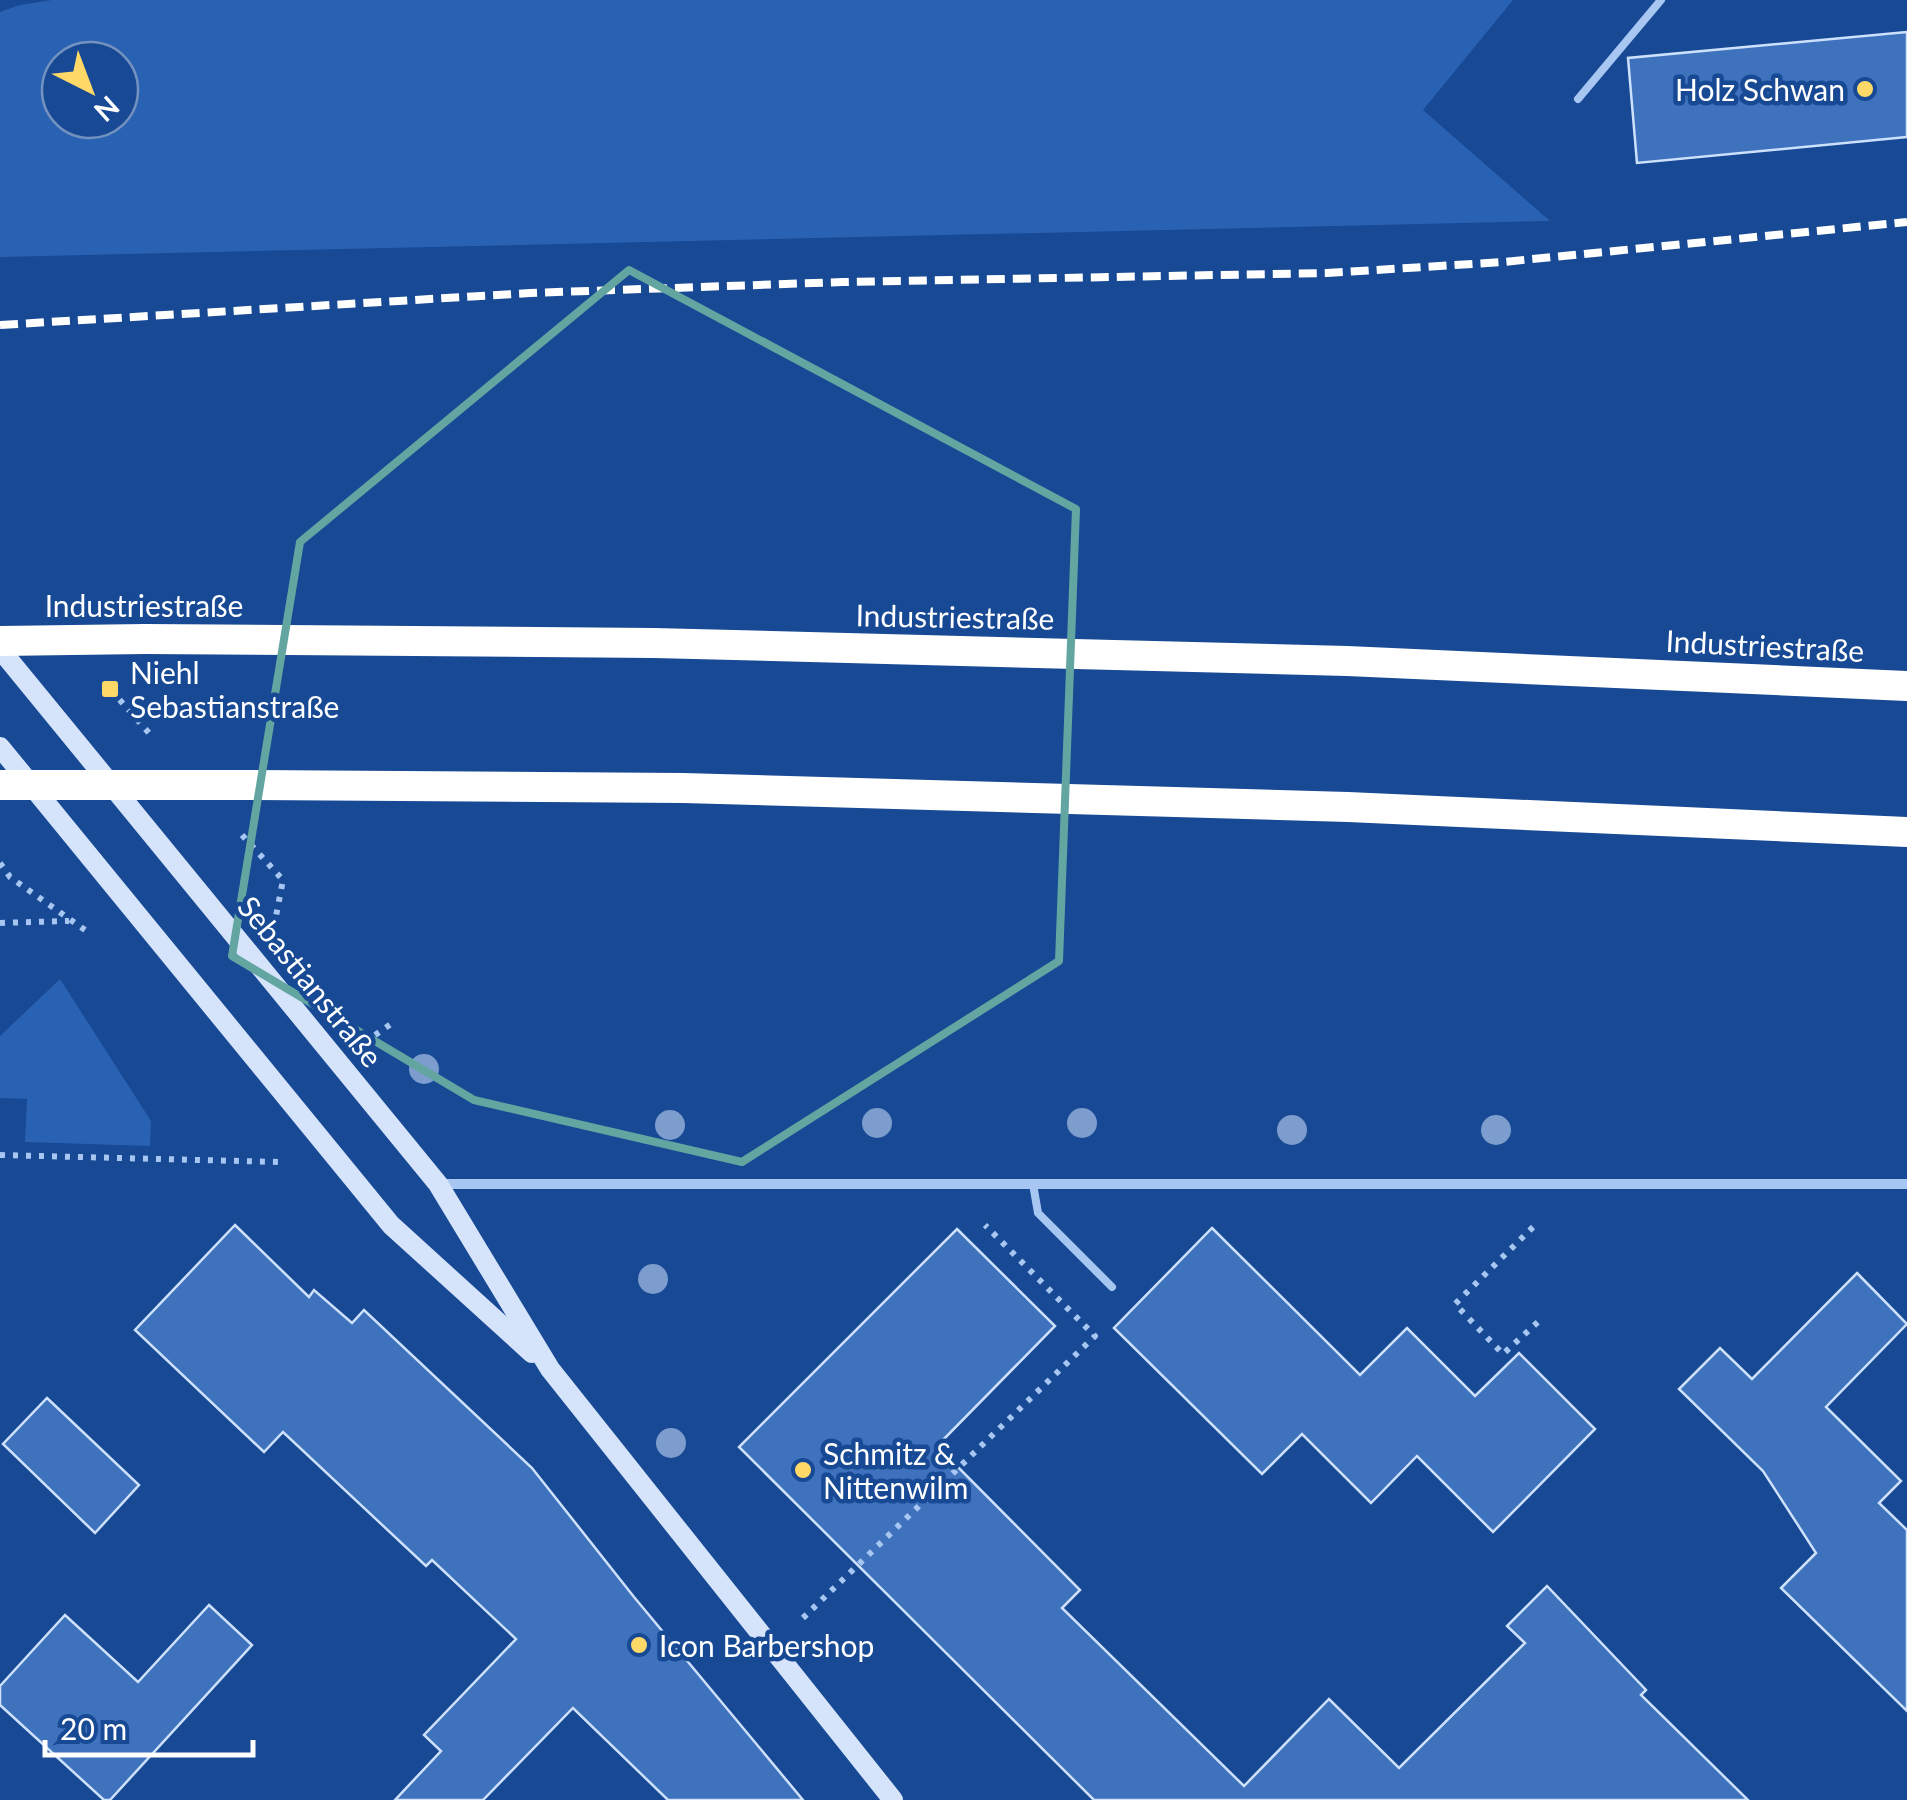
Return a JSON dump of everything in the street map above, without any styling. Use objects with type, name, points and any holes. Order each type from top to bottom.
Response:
[{"type":"highway","name":"Industriestraße","points":[[0,640],[654,643],[1347,661],[1907,686]]},
{"type":"highway","points":[[0,786],[684,788],[1348,807],[1907,832]]},
{"type":"street","name":"Sebastianstraße","points":[[0,649],[438,1184],[550,1370],[894,1800]]},
{"type":"street","name":"Sebastianstraße","points":[[0,747],[391,1224],[550,1370]]},
{"type":"street","points":[[438,1184],[1907,1184]]},
{"type":"lane","points":[[1578,98],[1661,0]]},
{"type":"lane","points":[[1033,1184],[1038,1212],[1112,1287]]},
{"type":"path","points":[[0,922],[72,920]]},
{"type":"path","points":[[0,1155],[292,1162]]},
{"type":"path","points":[[773,1647],[1095,1336],[977,1217],[968,1184]]},
{"type":"path","points":[[1539,1320],[1503,1354],[1455,1304],[1576,1184]]},
{"type":"highlighted area","points":[[629,270],[1076,509],[1059,961],[742,1162],[474,1100],[232,956],[300,542]]},
{"type":"shaded area","points":[[52,0],[1513,0],[1423,110],[1550,221],[0,257],[0,12]]},
{"type":"shaded area","points":[[60,979],[151,1121],[150,1146],[25,1142],[27,1099],[0,1098],[0,1036]]},
{"type":"building","points":[[1907,32],[1907,137],[1637,163],[1628,58]]},
{"type":"building","points":[[235,1225],[309,1297],[314,1290],[352,1323],[364,1310],[532,1468],[803,1800],[668,1800],[573,1708],[483,1800],[395,1800],[441,1751],[424,1735],[516,1639],[432,1560],[426,1566],[283,1432],[264,1452],[135,1330]]},
{"type":"building","points":[[1212,1228],[1360,1375],[1407,1328],[1475,1396],[1519,1353],[1595,1429],[1493,1532],[1417,1456],[1371,1503],[1302,1434],[1262,1474],[1114,1328]]},
{"type":"building","points":[[957,1229],[1055,1326],[937,1446],[1080,1590],[1062,1608],[1244,1786],[1329,1699],[1399,1768],[1525,1643],[1507,1626],[1547,1586],[1646,1690],[1641,1695],[1748,1800],[1094,1800],[739,1447]]},
{"type":"building","points":[[1857,1273],[1907,1324],[1826,1407],[1901,1481],[1879,1503],[1907,1530],[1907,1711],[1781,1588],[1816,1553],[1763,1471],[1679,1389],[1720,1348],[1752,1379]]},
{"type":"building","points":[[47,1398],[139,1485],[95,1533],[3,1444]]},
{"type":"building","points":[[209,1605],[252,1645],[110,1800],[104,1800],[0,1705],[0,1686],[65,1615],[138,1682]]},
{"type":"railway","points":[[0,325],[530,293],[843,282],[1327,273],[1503,262],[1907,222]]},
{"type":"place","name":"Holz Schwan","points":[[1865,89]]},
{"type":"place","name":"Niehl Sebastianstraße","points":[[110,689]]},
{"type":"place","name":"Schmitz & Nittenwilm","points":[[803,1470]]},
{"type":"place","name":"Icon Barbershop","points":[[639,1645]]}]
